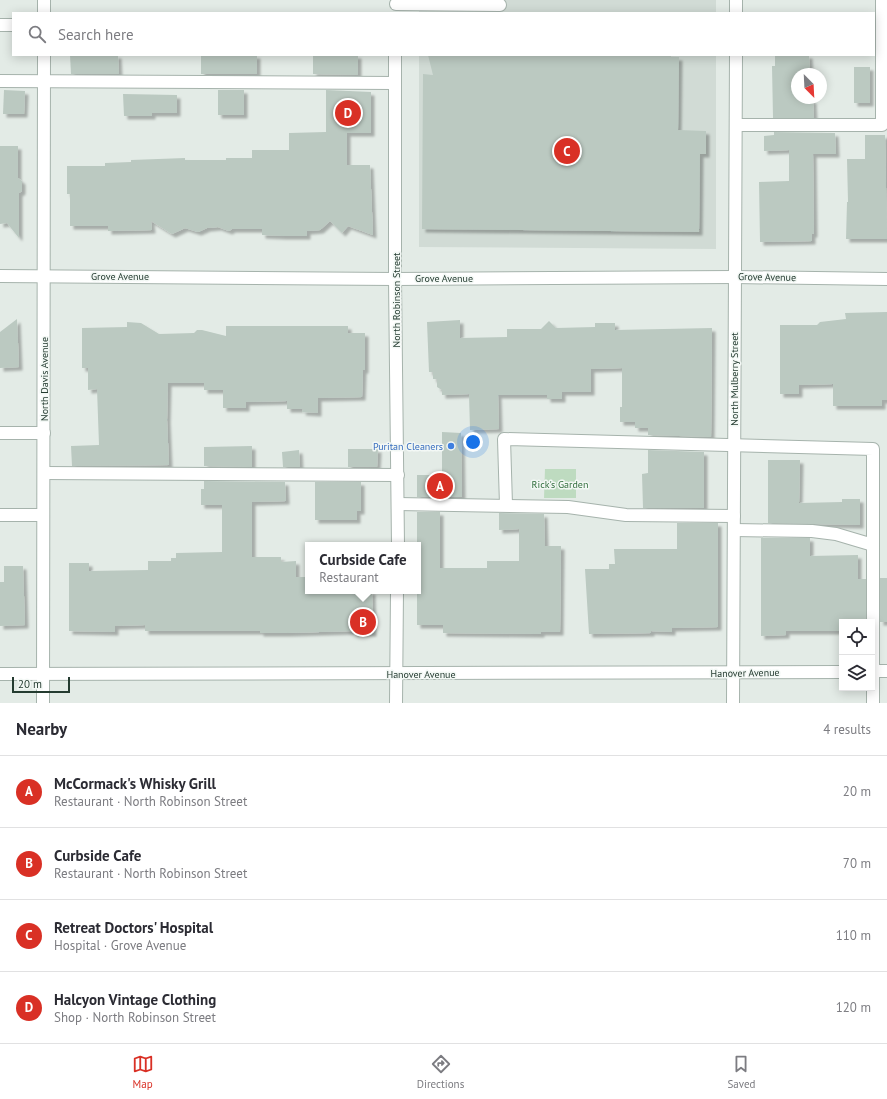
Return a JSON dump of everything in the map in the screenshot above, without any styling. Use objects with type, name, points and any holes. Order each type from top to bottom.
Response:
[{"type":"street","points":[[44,0],[44,12]]},
{"type":"street","points":[[736,0],[736,12]]},
{"type":"street","points":[[736,125],[882,125],[882,0]]},
{"type":"street","points":[[396,6],[500,4]]},
{"type":"street","points":[[0,25],[12,25]]},
{"type":"street","name":"North Davis Avenue","points":[[43,703],[44,56]]},
{"type":"street","name":"North Robinson Street","points":[[396,56],[395,279],[398,542]]},
{"type":"street","name":"North Mulberry Street","points":[[734,703],[736,56]]},
{"type":"street","points":[[0,81],[395,83]]},
{"type":"street","name":"Grove Avenue","points":[[0,276],[395,279],[735,277],[887,279]]},
{"type":"street","points":[[0,433],[44,433]]},
{"type":"street","points":[[506,505],[504,439],[873,449],[872,655]]},
{"type":"street","points":[[44,473],[398,475]]},
{"type":"street","points":[[398,504],[568,507],[626,515],[734,516]]},
{"type":"street","points":[[0,514],[44,515]]},
{"type":"street","points":[[734,530],[812,531],[836,534],[873,544]]},
{"type":"street","points":[[396,703],[397,594]]},
{"type":"street","points":[[875,671],[887,671]]},
{"type":"street","name":"Hanover Avenue","points":[[0,674],[839,672]]},
{"type":"street","points":[[872,691],[872,703]]},
{"type":"shaded area","points":[[419,0],[716,0],[716,12],[419,12]]},
{"type":"shaded area","points":[[419,56],[716,56],[716,249],[419,247]]},
{"type":"green space","name":"Rick's Garden","points":[[545,469],[576,469],[576,498],[544,498]]},
{"type":"building","points":[[70,56],[118,56],[119,74],[71,74]]},
{"type":"building","points":[[201,56],[257,56],[257,74],[201,74]]},
{"type":"building","points":[[313,56],[358,56],[358,75],[313,74]]},
{"type":"building","points":[[428,56],[679,57],[678,130],[706,131],[706,154],[700,154],[699,232],[422,229],[423,74],[433,75]]},
{"type":"building","points":[[775,56],[809,56],[810,68],[791,68],[791,104],[813,104],[814,118],[773,118],[772,66],[775,66]]},
{"type":"building","points":[[854,67],[870,67],[870,103],[854,103]]},
{"type":"building","points":[[4,90],[25,91],[24,114],[3,114]]},
{"type":"building","points":[[218,90],[244,90],[244,115],[218,115]]},
{"type":"building","points":[[326,90],[371,92],[371,133],[347,133],[347,165],[370,165],[373,235],[348,226],[342,233],[330,221],[320,230],[307,231],[307,236],[262,235],[262,229],[232,229],[229,231],[218,227],[207,228],[198,232],[185,228],[172,234],[151,221],[152,230],[108,231],[108,226],[70,226],[70,194],[67,194],[67,166],[105,166],[105,163],[131,162],[131,160],[185,158],[185,160],[226,160],[226,158],[252,158],[252,150],[289,150],[289,133],[326,132]]},
{"type":"building","points":[[123,94],[177,95],[177,113],[152,113],[152,116],[124,116]]},
{"type":"building","points":[[774,132],[835,133],[836,154],[813,154],[814,234],[812,234],[812,241],[760,242],[759,182],[789,181],[789,150],[764,151],[764,136],[774,135]]},
{"type":"building","points":[[865,135],[885,135],[887,239],[846,239],[848,202],[847,159],[865,159]]},
{"type":"building","points":[[0,146],[18,146],[18,178],[22,181],[22,191],[19,193],[19,238],[7,223],[0,224]]},
{"type":"building","points":[[887,312],[887,400],[882,400],[882,406],[833,406],[833,384],[799,385],[799,394],[780,394],[780,325],[817,325],[820,322],[846,319],[845,313]]},
{"type":"building","points":[[17,319],[19,367],[0,368],[0,332]]},
{"type":"building","points":[[460,320],[460,338],[507,337],[507,329],[541,329],[549,321],[556,328],[595,327],[595,323],[615,323],[615,330],[712,328],[711,437],[648,435],[648,428],[635,428],[635,422],[620,422],[620,407],[622,407],[622,368],[591,369],[591,392],[562,392],[562,399],[547,399],[547,395],[498,395],[499,429],[470,430],[469,394],[442,395],[442,390],[437,387],[437,379],[433,379],[433,372],[429,372],[427,322]]},
{"type":"building","points":[[127,322],[141,323],[159,334],[194,333],[197,330],[202,330],[226,336],[226,326],[348,326],[348,333],[365,333],[365,370],[363,370],[362,397],[318,398],[318,413],[302,412],[303,409],[287,409],[287,401],[246,402],[246,408],[223,408],[223,390],[204,390],[204,383],[168,383],[167,420],[169,465],[72,466],[71,446],[99,445],[97,389],[88,390],[88,368],[82,368],[82,328],[127,327]]},
{"type":"building","points":[[442,432],[461,433],[462,497],[417,497],[417,475],[442,475]]},
{"type":"building","points":[[252,446],[252,467],[204,466],[204,447]]},
{"type":"building","points":[[348,449],[378,449],[377,467],[348,467]]},
{"type":"building","points":[[299,450],[300,467],[283,467],[282,452]]},
{"type":"building","points":[[648,450],[704,452],[704,508],[643,508],[642,474],[648,473]]},
{"type":"building","points":[[768,460],[800,460],[799,503],[842,502],[842,499],[860,499],[860,525],[768,523]]},
{"type":"building","points":[[204,481],[285,482],[286,501],[252,502],[252,557],[281,557],[281,562],[296,561],[296,577],[305,577],[305,594],[372,594],[373,633],[353,633],[353,631],[260,633],[260,631],[145,631],[145,625],[115,626],[115,632],[69,631],[69,563],[89,563],[89,571],[148,570],[148,561],[171,561],[171,558],[176,558],[176,553],[222,552],[222,505],[201,505],[201,489],[204,489]]},
{"type":"building","points":[[315,482],[361,482],[361,511],[357,511],[357,520],[315,520]]},
{"type":"building","points":[[417,512],[440,512],[440,568],[487,568],[487,561],[519,561],[519,529],[499,530],[499,513],[544,514],[545,546],[561,546],[560,632],[541,632],[541,634],[443,633],[443,625],[417,625],[417,594],[421,594],[421,542],[417,542]]},
{"type":"building","points":[[677,523],[718,523],[718,627],[672,628],[672,632],[651,631],[651,633],[589,634],[585,569],[609,569],[609,564],[615,564],[614,549],[677,549]]},
{"type":"building","points":[[761,538],[810,538],[810,556],[858,555],[858,579],[866,579],[866,619],[839,619],[839,631],[786,631],[786,635],[761,636]]},
{"type":"building","points":[[4,566],[23,566],[25,625],[0,626],[0,582],[4,582]]},
{"type":"building","points":[[880,578],[887,578],[887,622],[880,622]]},
{"type":"place","name":"Halcyon Vintage Clothing","points":[[348,113]]},
{"type":"place","name":"Retreat Doctors' Hospital","points":[[567,151]]},
{"type":"place","name":"Puritan Cleaners","points":[[451,446]]},
{"type":"place","name":"McCormack's Whisky Grill","points":[[440,486]]},
{"type":"place","name":"Curbside Cafe","points":[[363,622]]}]
